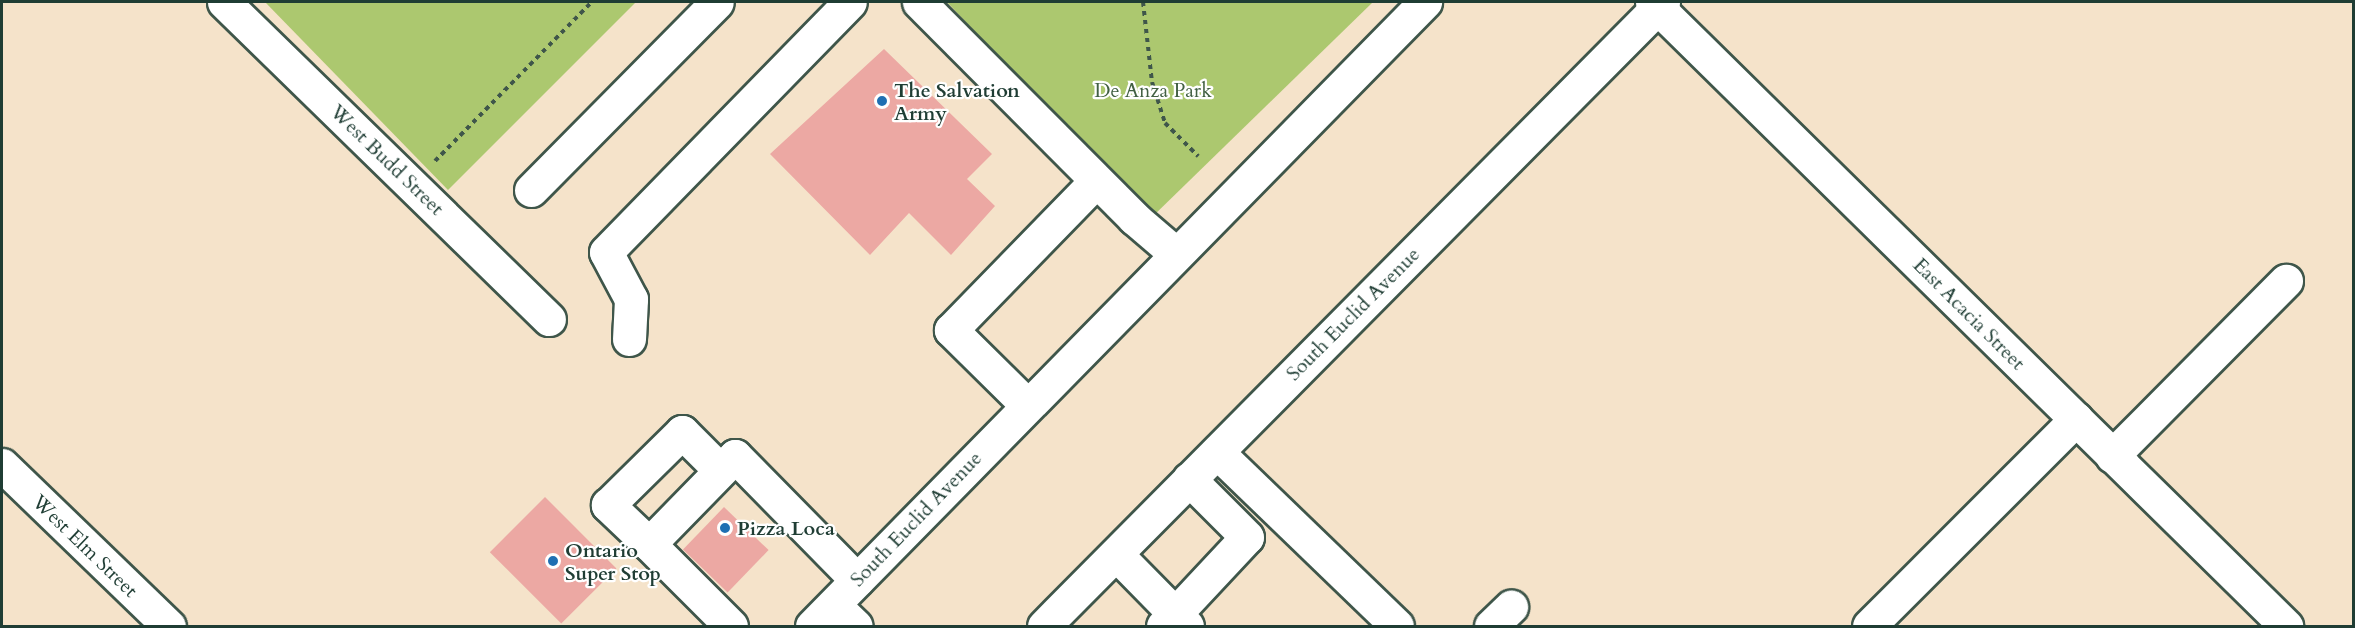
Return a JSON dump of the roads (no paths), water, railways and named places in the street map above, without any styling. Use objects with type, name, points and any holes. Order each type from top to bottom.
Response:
[{"type":"main road","name":"West Budd Street","points":[[224,2],[549,319]]},
{"type":"main road","points":[[531,190],[717,2]]},
{"type":"main road","points":[[629,339],[631,299],[606,252],[850,2]]},
{"type":"main road","points":[[919,2],[1096,181],[1176,254]]},
{"type":"main road","name":"South Euclid Avenue","points":[[834,619],[857,580],[1425,2]]},
{"type":"main road","name":"South Euclid Avenue","points":[[1044,627],[1658,3]]},
{"type":"main road","name":"East Acacia Street","points":[[1658,3],[2286,627]]},
{"type":"main road","points":[[1027,405],[951,330],[1096,181]]},
{"type":"main road","points":[[2112,456],[2286,281]]},
{"type":"main road","points":[[1869,627],[2076,419]]},
{"type":"main road","points":[[720,470],[682,432],[608,505],[730,627]]},
{"type":"main road","points":[[1217,452],[1397,627]]},
{"type":"main road","points":[[649,544],[735,456],[857,580]]},
{"type":"main road","name":"West Elm Street","points":[[2,465],[169,627]]},
{"type":"main road","points":[[1116,554],[1175,622],[1247,537],[1189,479]]},
{"type":"place","name":"The Salvation Army","points":[[882,101]]},
{"type":"place","name":"Pizza Loca","points":[[725,528]]},
{"type":"place","name":"Ontario Super Stop","points":[[553,561]]},
{"type":"park label","name":"De Anza Park","points":[[1153,90]]}]
